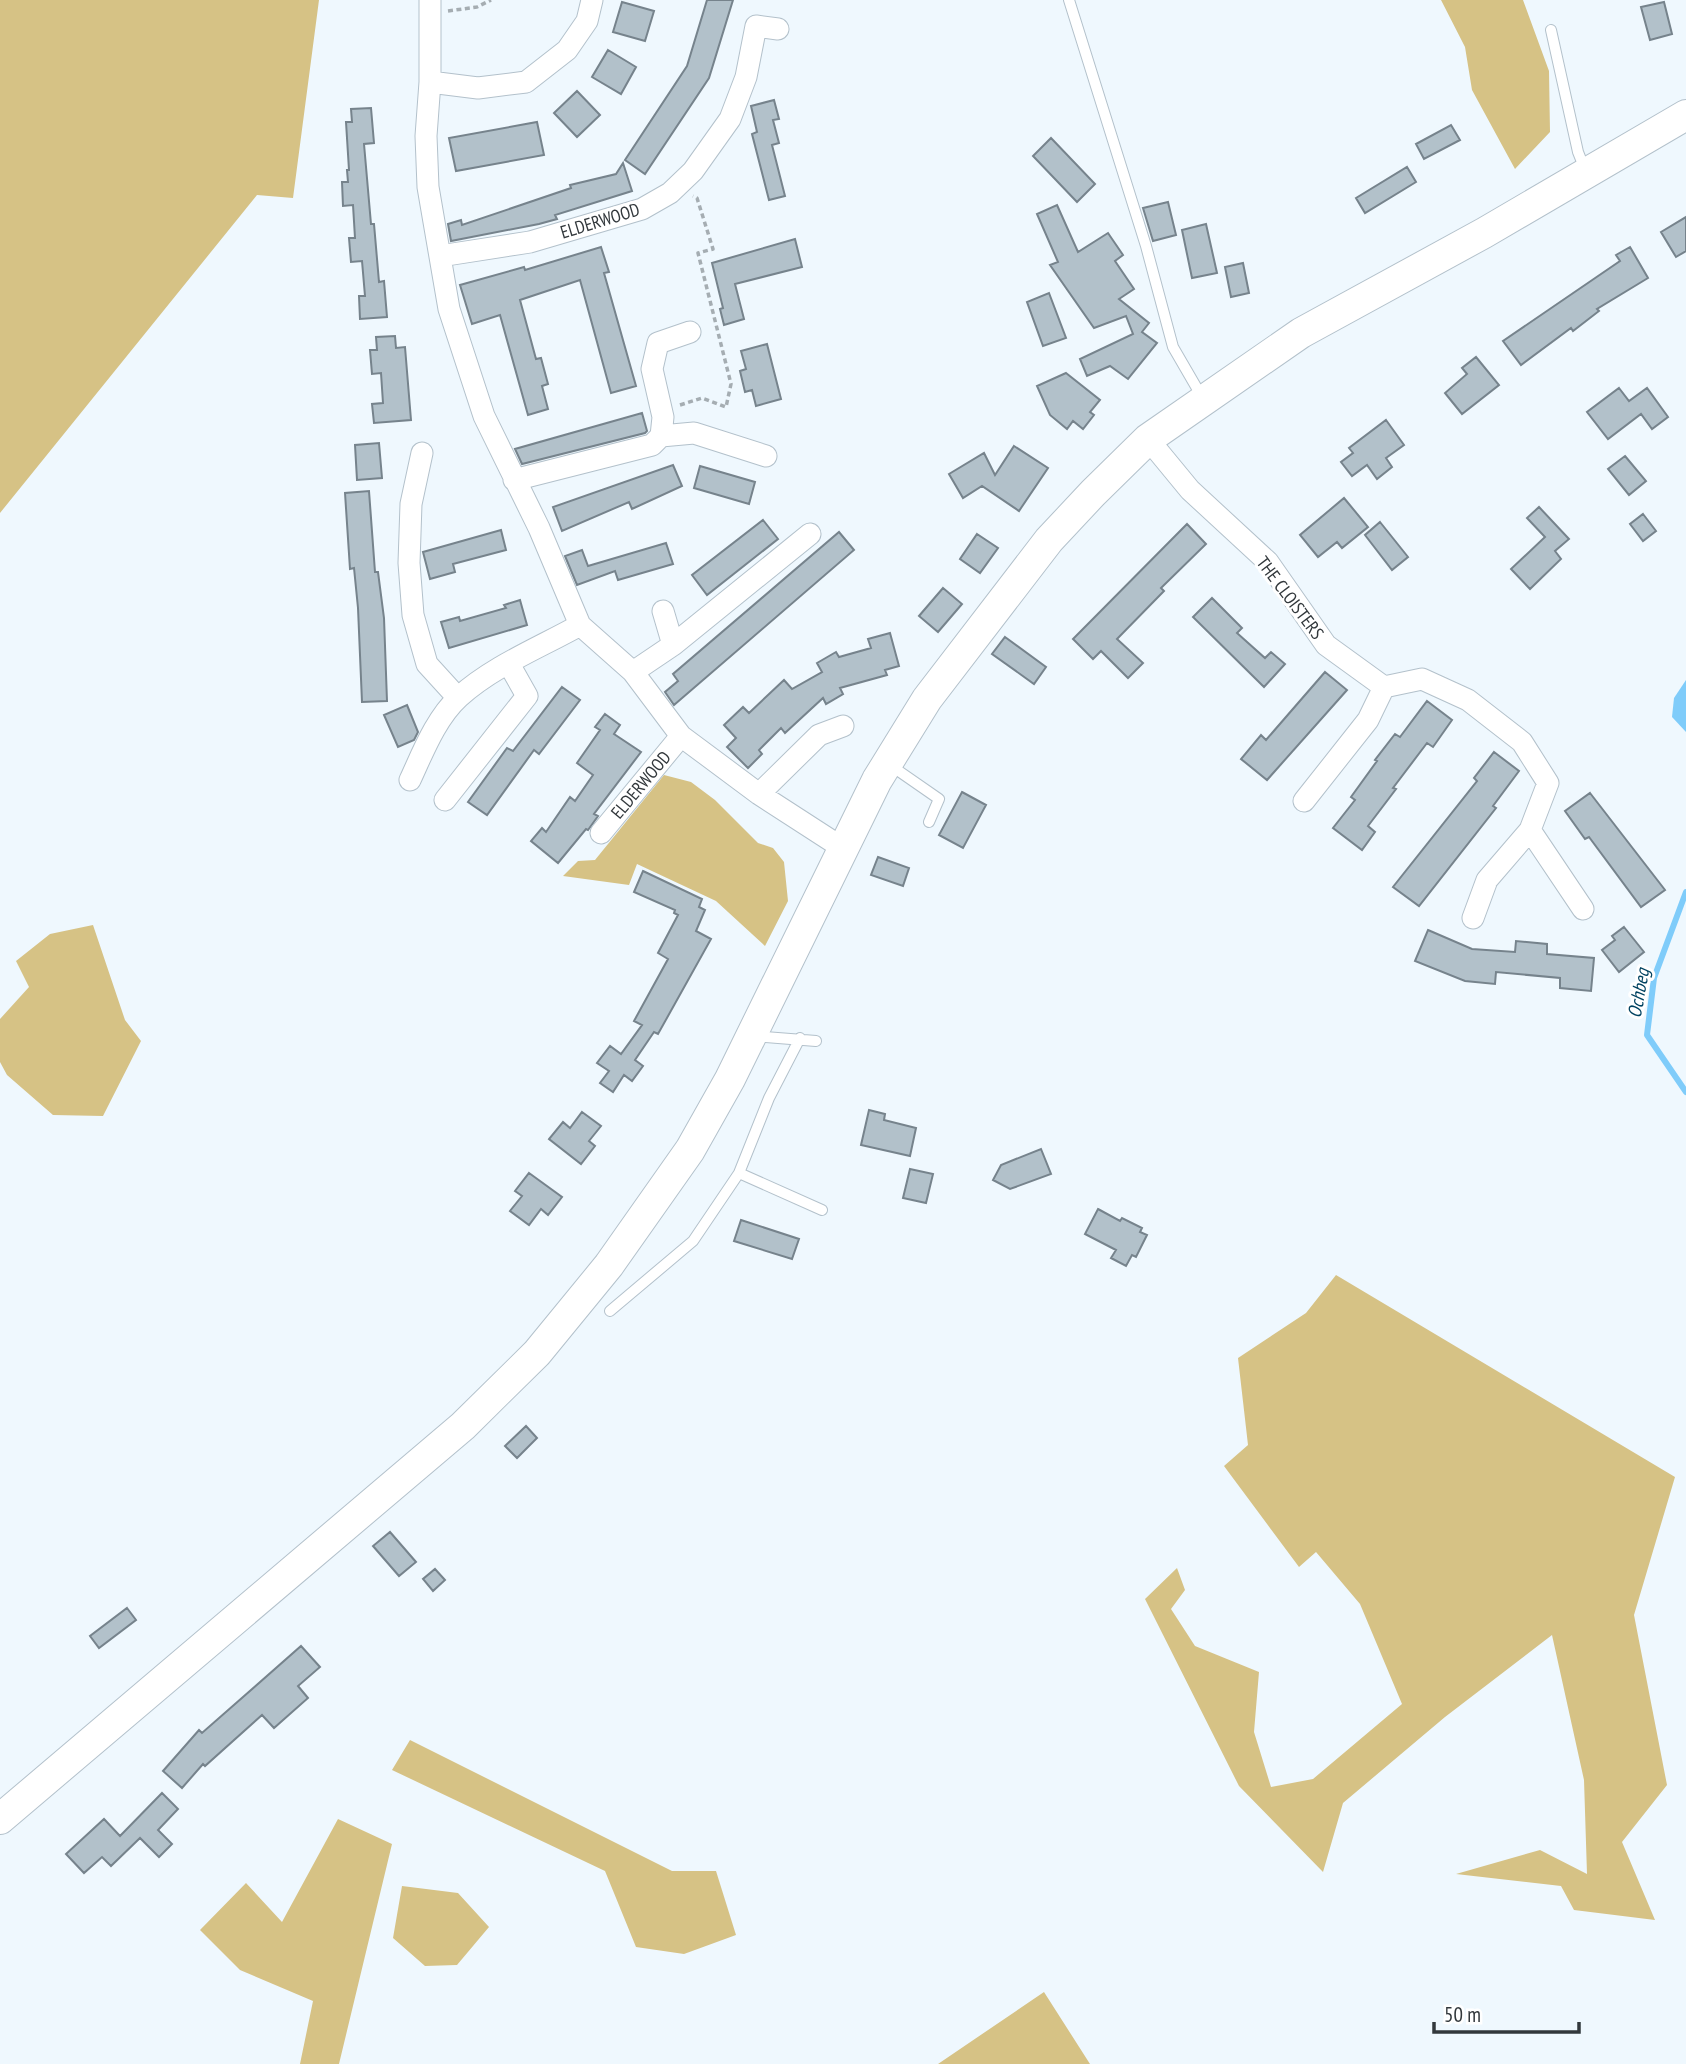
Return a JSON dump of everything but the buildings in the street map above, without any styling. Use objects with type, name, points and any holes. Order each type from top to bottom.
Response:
[{"type":"main road","points":[[0,1819],[463,1426],[537,1353],[609,1265],[680,1165],[751,1036],[887,763],[927,699],[1049,540],[1148,439],[1301,333],[1484,233],[1686,115]]},
{"type":"street","points":[[430,82],[478,88],[526,82],[567,50],[587,22],[592,0]]},
{"type":"street","name":"ELDERWOOD","points":[[429,3],[430,82],[426,136],[428,187],[449,309],[467,370],[580,625],[633,672],[681,736],[759,794],[844,849]]},
{"type":"street","name":"ELDERWOOD","points":[[440,256],[530,242],[642,209],[676,187],[693,171],[730,119],[746,77],[756,26],[778,29]]},
{"type":"street","points":[[661,436],[661,410],[652,369],[658,343],[690,332]]},
{"type":"street","points":[[514,480],[652,445],[661,436],[694,433],[766,456]]},
{"type":"street","name":"THE CLOISTERS","points":[[1148,439],[1190,490],[1268,562],[1325,645],[1384,687]]},
{"type":"street","points":[[422,453],[411,504],[409,563],[413,615],[427,664],[458,698]]},
{"type":"street","points":[[633,672],[673,645],[810,534]]},
{"type":"street","points":[[663,611],[673,645]]},
{"type":"street","points":[[410,780],[433,731],[458,698],[509,664],[580,625]]},
{"type":"street","points":[[445,800],[527,696],[509,664]]},
{"type":"street","points":[[1304,801],[1368,720],[1384,687],[1422,679],[1468,701],[1522,742],[1548,783],[1530,830],[1487,880],[1473,918]]},
{"type":"street","points":[[759,794],[819,734],[843,726]]},
{"type":"street","name":"ELDERWOOD","points":[[601,833],[681,736]]},
{"type":"street","points":[[1530,830],[1583,909]]},
{"type":"lane","points":[[1069,0],[1142,233],[1173,347],[1203,399]]},
{"type":"lane","points":[[1551,30],[1578,152],[1586,172]]},
{"type":"lane","points":[[887,763],[939,799],[929,822]]},
{"type":"lane","points":[[751,1036],[816,1041]]},
{"type":"lane","points":[[610,1311],[693,1241],[739,1172],[769,1098],[800,1038]]},
{"type":"lane","points":[[739,1172],[822,1210]]},
{"type":"path","points":[[429,3],[461,11],[491,0]]},
{"type":"path","points":[[661,410],[702,398],[726,407],[731,384],[698,253],[713,249],[697,198],[676,187]]},
{"type":"shaded area","points":[[0,0],[319,0],[293,198],[257,195],[0,513]]},
{"type":"shaded area","points":[[1441,0],[1523,0],[1549,71],[1550,132],[1515,169],[1472,90],[1465,47]]},
{"type":"shaded area","points":[[664,775],[691,782],[715,800],[758,843],[773,848],[784,862],[788,901],[765,946],[716,901],[637,864],[629,885],[563,876],[578,861],[595,860]]},
{"type":"shaded area","points":[[93,925],[125,1020],[141,1041],[103,1116],[53,1115],[7,1075],[0,1062],[0,1019],[29,987],[16,961],[50,934]]},
{"type":"shaded area","points":[[1336,1275],[1675,1477],[1634,1615],[1667,1785],[1622,1842],[1655,1920],[1574,1910],[1561,1886],[1456,1874],[1540,1850],[1587,1874],[1584,1780],[1552,1635],[1445,1717],[1343,1803],[1323,1872],[1239,1786],[1145,1599],[1177,1568],[1185,1590],[1171,1609],[1195,1646],[1259,1672],[1254,1732],[1271,1787],[1313,1779],[1402,1704],[1360,1604],[1316,1552],[1299,1567],[1224,1466],[1248,1445],[1238,1358],[1306,1313]]},
{"type":"shaded area","points":[[410,1740],[672,1871],[716,1871],[736,1935],[684,1954],[636,1947],[605,1871],[392,1770]]},
{"type":"shaded area","points":[[338,1819],[392,1844],[339,2064],[300,2064],[313,2001],[240,1970],[200,1930],[246,1883],[282,1922]]},
{"type":"shaded area","points":[[402,1886],[458,1893],[489,1927],[457,1965],[425,1966],[393,1938]]},
{"type":"shaded area","points":[[1044,1992],[1090,2064],[938,2064]]},
{"type":"water","points":[[1686,680],[1686,732],[1672,717],[1674,698]]},
{"type":"waterway","name":"Ochbeg","points":[[1686,892],[1654,978],[1647,1035],[1686,1092]]}]
